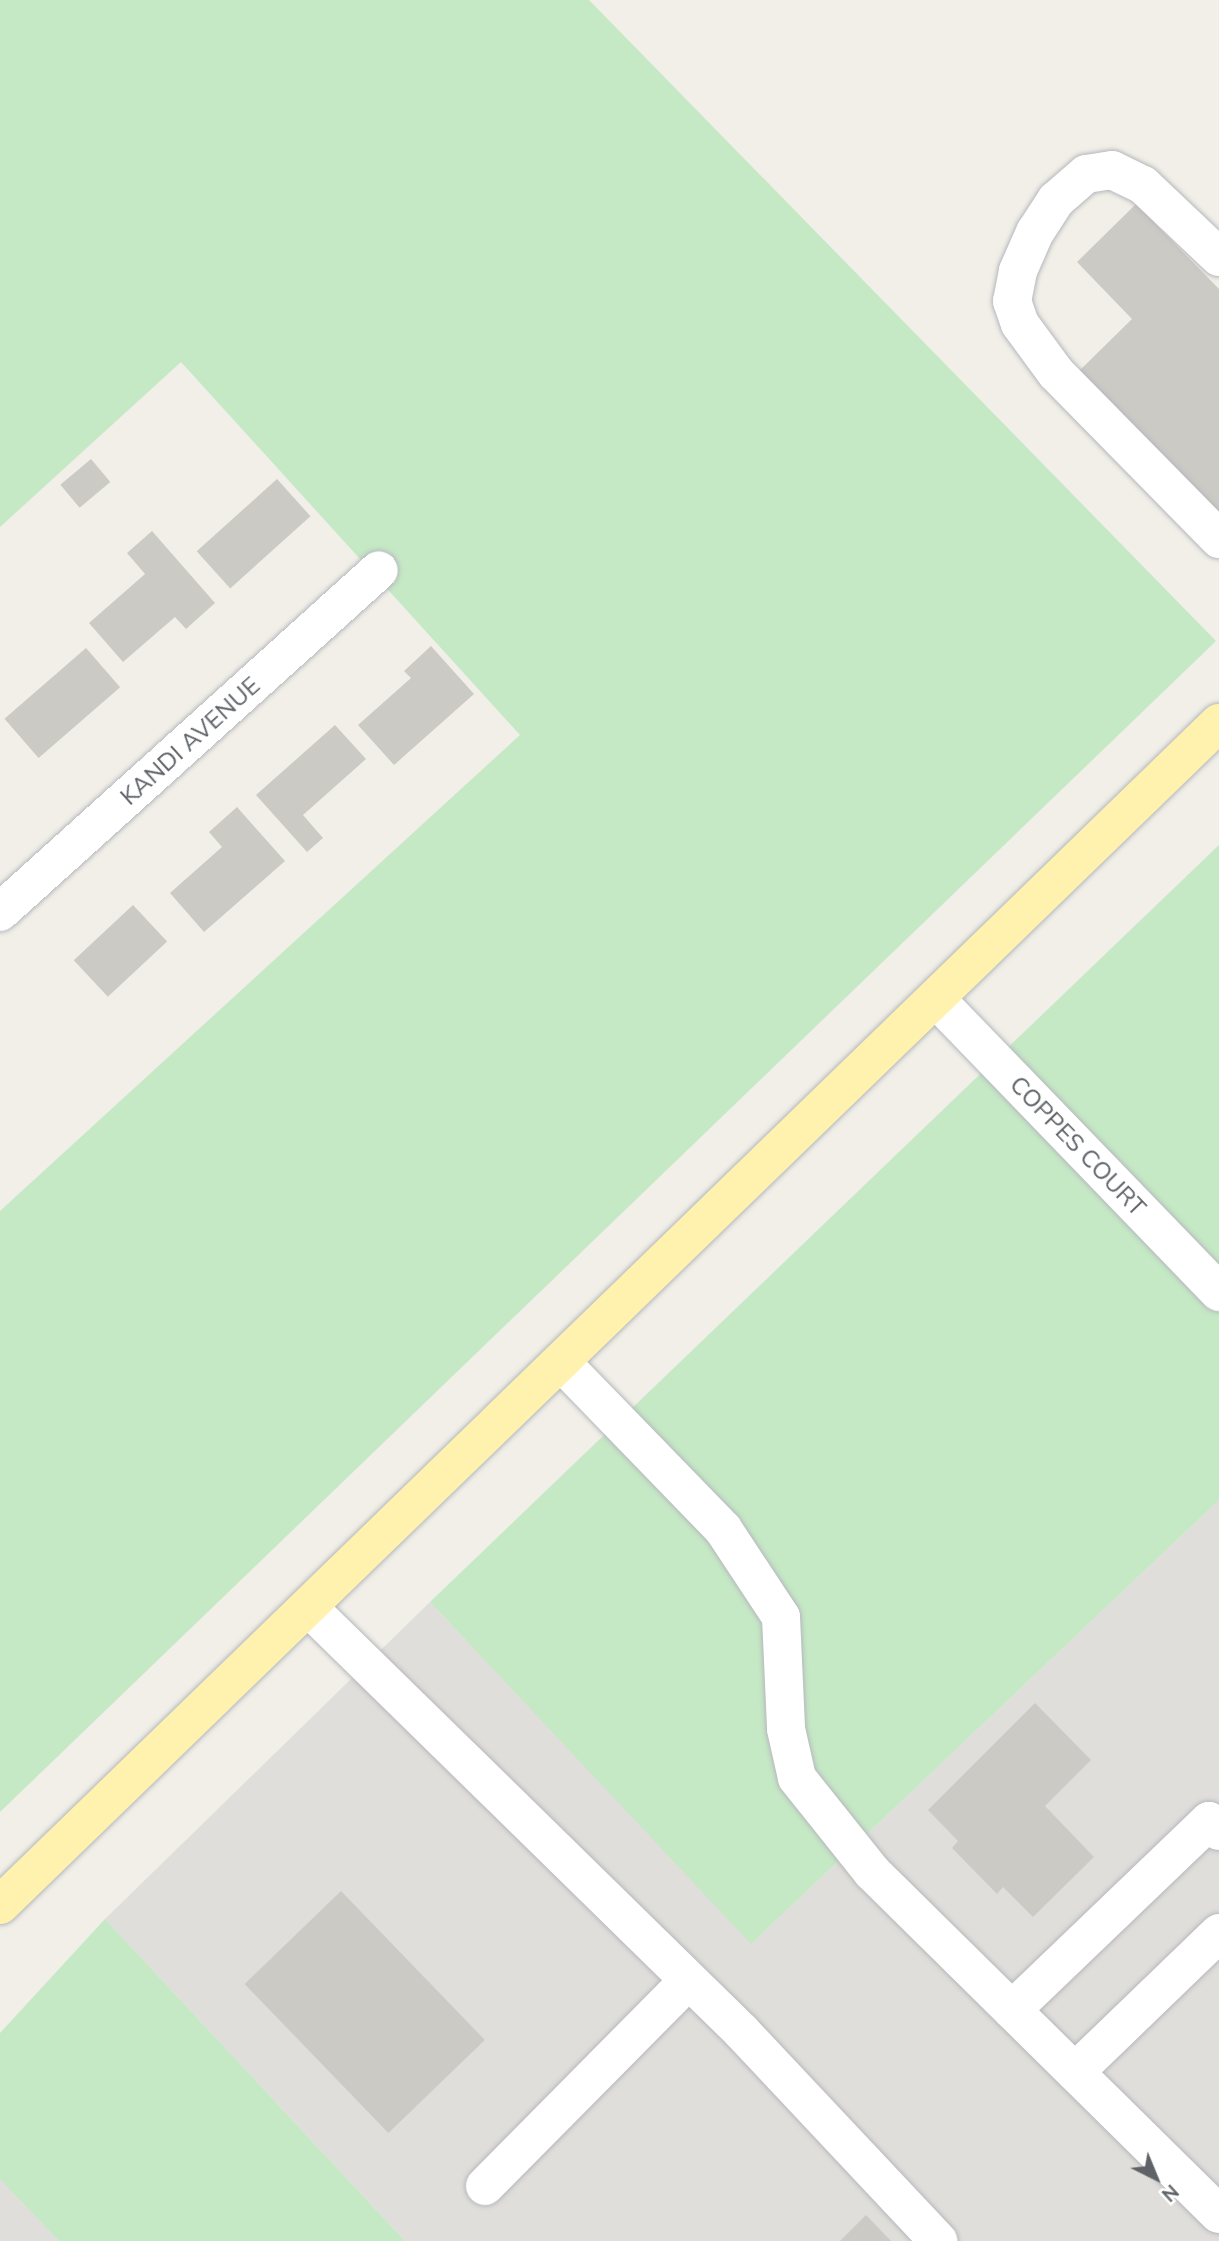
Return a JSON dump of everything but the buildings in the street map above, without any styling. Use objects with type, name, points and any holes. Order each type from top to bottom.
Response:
[{"type":"main road","points":[[0,1905],[563,1364],[1219,723]]},
{"type":"street","points":[[1219,257],[1143,185],[1112,170],[1086,174],[1056,200],[1035,232],[1018,271],[1012,302],[1020,324],[1056,373],[1219,539]]},
{"type":"street","name":"KANDI AVENUE","points":[[0,912],[379,570]]},
{"type":"street","name":"COPPES COURT","points":[[937,1000],[1219,1292]]},
{"type":"street","points":[[563,1364],[723,1529],[781,1617],[786,1729],[797,1778],[872,1872],[1219,2214]]},
{"type":"street","points":[[310,1609],[742,2032],[938,2241]]},
{"type":"street","points":[[1012,2010],[1209,1821],[1219,1831]]},
{"type":"street","points":[[1075,2073],[1219,1933]]},
{"type":"street","points":[[485,2186],[688,1981]]},
{"type":"shaded area","points":[[1219,1500],[1219,2241],[405,2241],[105,1919],[430,1602],[752,1943]]},
{"type":"shaded area","points":[[0,2178],[59,2241],[0,2241]]},
{"type":"green space","points":[[0,0],[589,0],[1216,641],[0,1812],[0,1211],[520,735],[181,362],[0,527]]},
{"type":"green space","points":[[1219,845],[1219,1500],[751,1944],[430,1602]]},
{"type":"green space","points":[[105,1919],[405,2241],[59,2241],[0,2179],[0,2033]]}]
